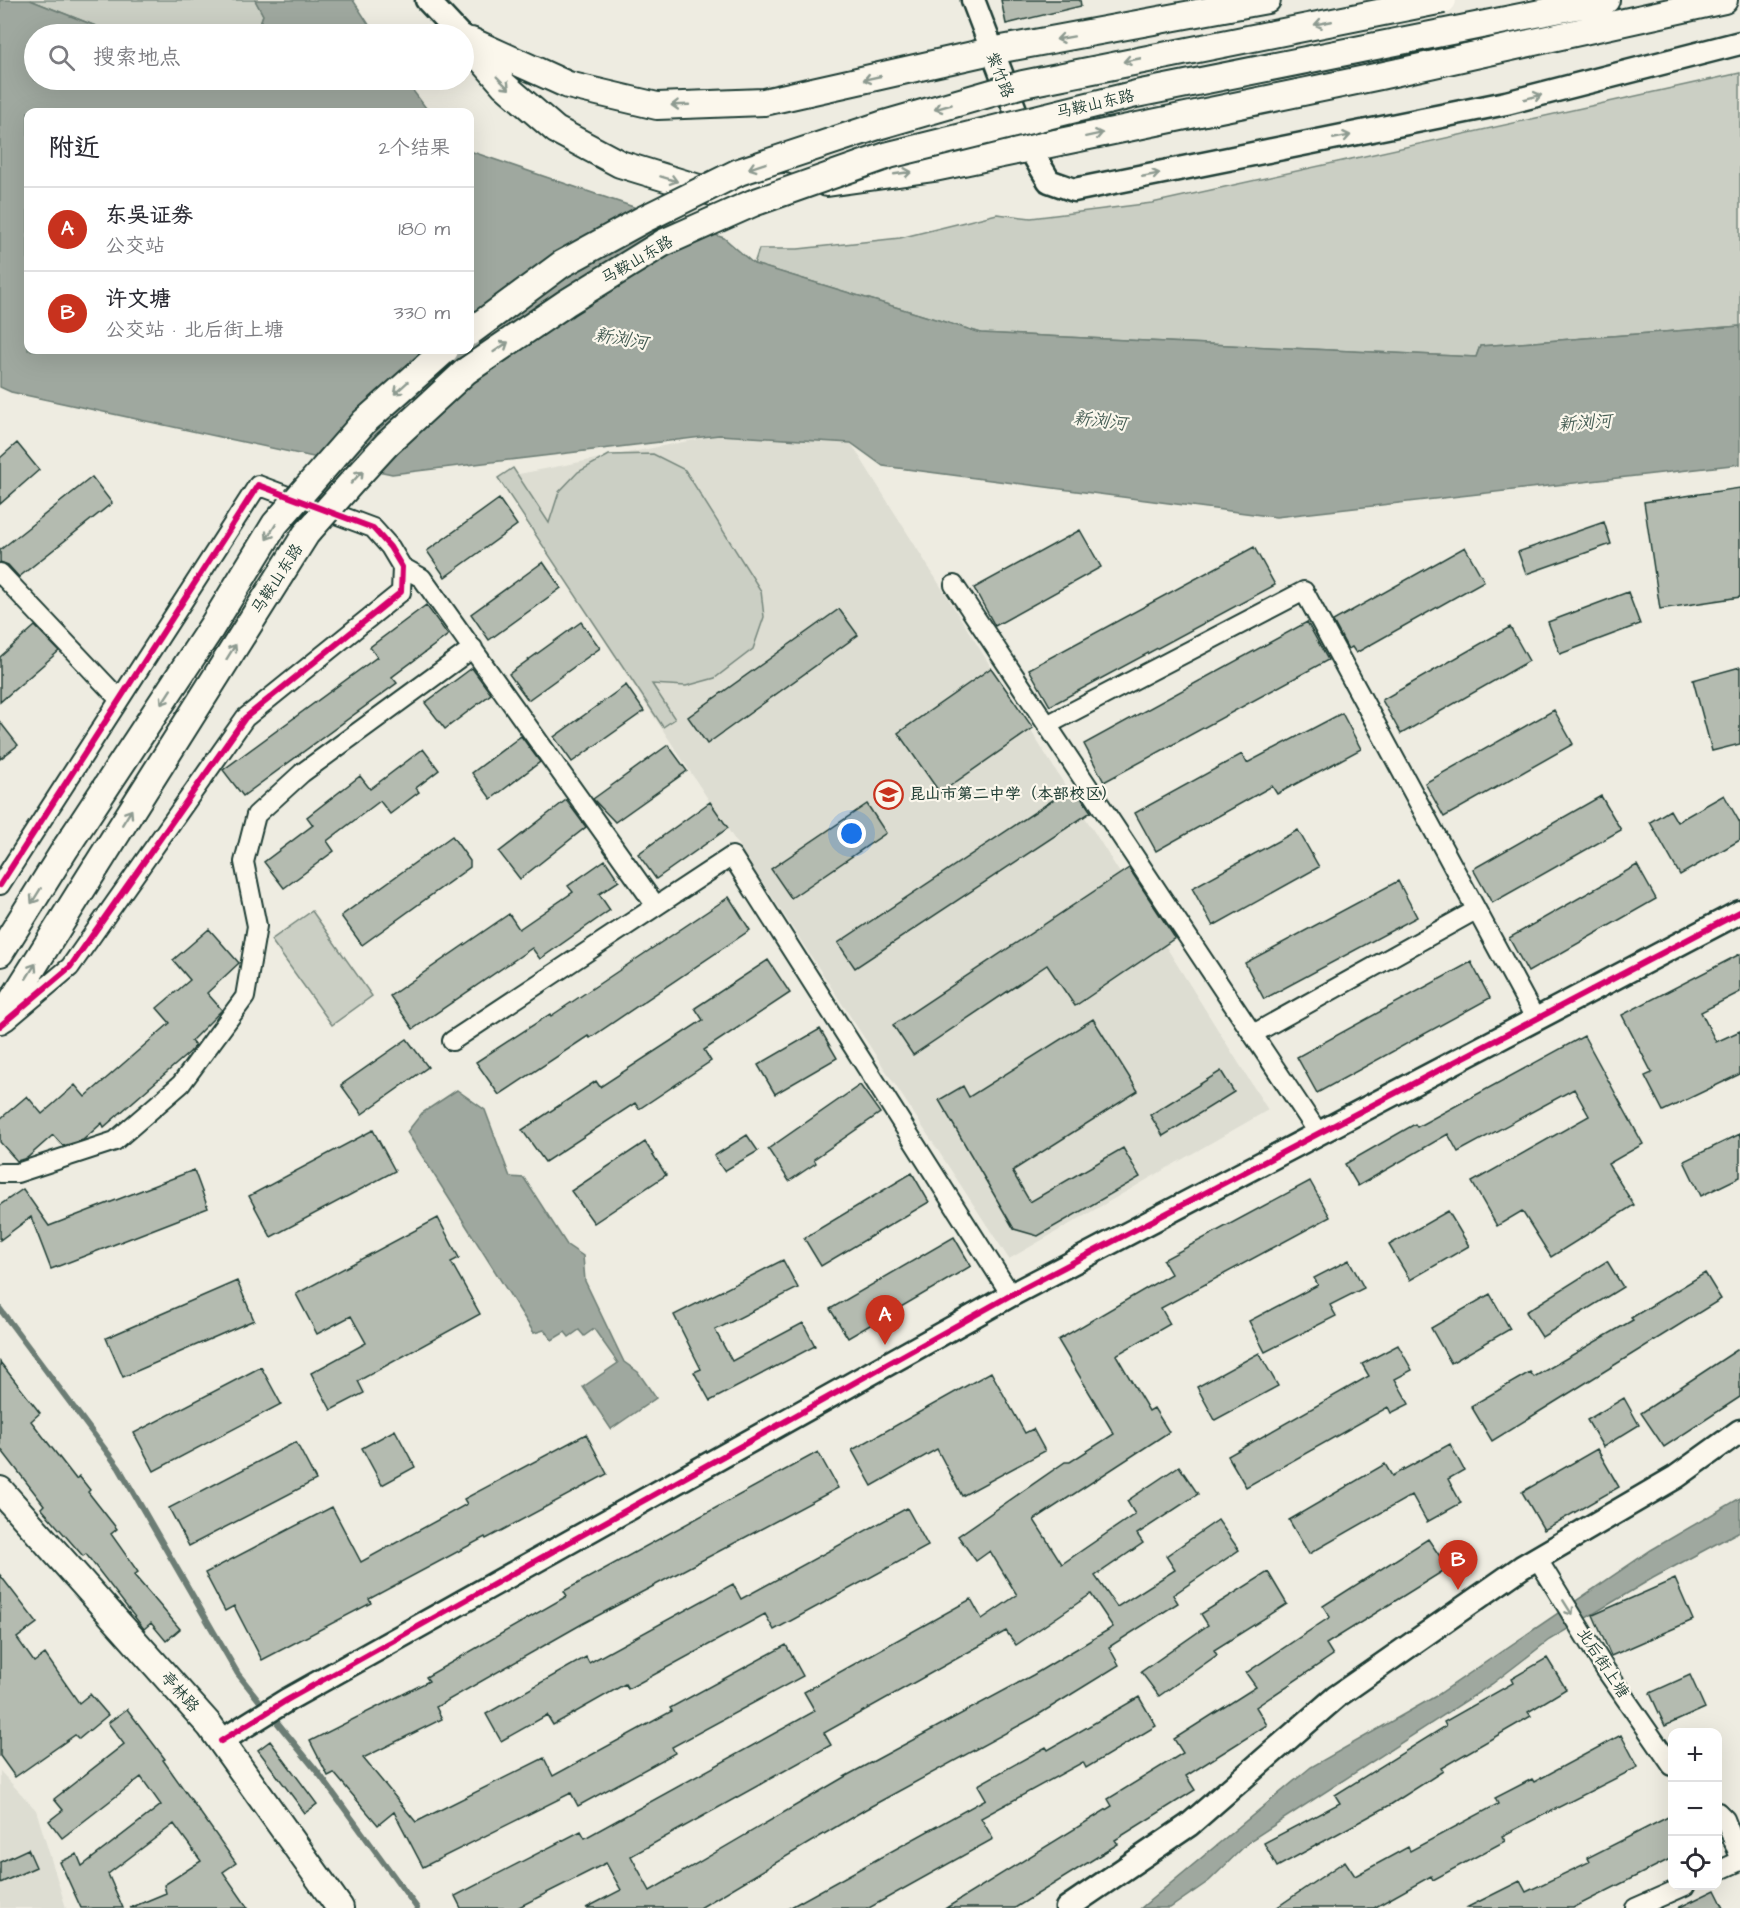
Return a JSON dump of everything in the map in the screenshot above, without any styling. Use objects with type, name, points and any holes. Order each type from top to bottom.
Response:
[{"type":"main road","points":[[474,43],[568,85],[657,106],[764,102],[991,51],[1267,0]]},
{"type":"main road","name":"马鞍山东路","points":[[474,329],[562,264],[644,219],[739,172],[881,124],[1023,84],[1443,0]]},
{"type":"main road","name":"马鞍山东路","points":[[0,1020],[306,534],[387,444],[466,371],[566,303],[663,243],[753,203],[911,149],[1136,94],[1606,0]]},
{"type":"main road","points":[[474,50],[504,85],[556,130],[620,164],[715,193],[833,183],[934,168],[1380,76],[1724,0]]},
{"type":"main road","name":"马鞍山东路","points":[[0,953],[67,846],[211,628],[275,524],[364,422],[440,354]]},
{"type":"main road","name":"亭林路","points":[[0,1490],[220,1741],[340,1908]]},
{"type":"street","points":[[427,0],[450,24]]},
{"type":"street","name":"紫竹路","points":[[973,0],[1030,149],[1049,181],[1074,190],[1506,104],[1740,43]]},
{"type":"street","points":[[0,885],[258,485],[373,528],[390,547],[402,567],[422,578],[656,906]]},
{"type":"street","points":[[0,1026],[70,967],[245,718],[401,592],[402,567]]},
{"type":"street","points":[[0,573],[119,699]]},
{"type":"street","points":[[954,585],[1319,1134]]},
{"type":"street","points":[[1047,725],[1304,591],[1536,1020]]},
{"type":"street","points":[[0,1173],[17,1173],[115,1141],[181,1084],[245,997],[257,926],[244,862],[256,815],[302,772],[473,648]]},
{"type":"street","points":[[452,1041],[732,856],[1011,1295]]},
{"type":"street","points":[[1253,1034],[1476,910]]},
{"type":"street","points":[[220,1741],[256,1717],[1011,1295],[1740,912]]},
{"type":"street","points":[[1067,1908],[1189,1825],[1336,1697],[1537,1558],[1676,1477],[1740,1431]]},
{"type":"street","name":"北后街上塘","points":[[1537,1558],[1605,1669],[1668,1760]]},
{"type":"street","points":[[1722,1816],[1740,1859],[1722,1869]]},
{"type":"street","points":[[1635,1908],[1676,1890]]},
{"type":"shaded area","points":[[30,0],[255,0],[263,15],[260,24],[91,24]]},
{"type":"shaded area","points":[[1740,73],[1740,326],[1480,346],[1476,357],[981,333],[754,264],[759,249],[798,249],[900,238],[997,214],[1031,218],[1152,203]]},
{"type":"shaded area","name":"昆山市第二中学（本部校区）","points":[[719,435],[851,443],[1268,1110],[1009,1259],[498,478]]},
{"type":"shaded area","points":[[653,454],[685,470],[761,591],[764,617],[753,649],[715,678],[686,686],[652,684],[675,719],[663,727],[498,478],[513,468],[549,523],[559,492],[578,472],[609,455]]},
{"type":"shaded area","points":[[312,911],[372,996],[332,1025],[271,940]]},
{"type":"shaded area","points":[[0,1771],[36,1810],[66,1908],[0,1908]]},
{"type":"water","name":"新浏河","points":[[0,0],[30,0],[91,24],[24,24],[24,90],[412,90],[426,108],[24,108],[24,354],[474,354],[474,152],[724,238],[754,264],[981,333],[1476,357],[1480,346],[1740,326],[1740,464],[1276,517],[883,466],[851,443],[719,435],[392,474],[11,392],[0,387]]},
{"type":"water","points":[[255,0],[353,0],[369,24],[260,24],[263,15]]},
{"type":"water","points":[[457,1090],[485,1110],[510,1177],[524,1178],[567,1245],[583,1256],[585,1281],[624,1362],[638,1372],[656,1398],[611,1429],[583,1387],[618,1363],[594,1329],[584,1336],[579,1330],[569,1337],[565,1332],[552,1340],[544,1330],[534,1333],[407,1132],[422,1113]]},
{"type":"water","points":[[1740,1498],[1740,1531],[1653,1578],[1549,1640],[1492,1684],[1251,1840],[1209,1881],[1170,1908],[1141,1908],[1311,1767],[1436,1696],[1651,1550]]},
{"type":"building","points":[[1001,0],[1080,0],[1081,6],[1006,24]]},
{"type":"building","points":[[17,443],[39,470],[0,504],[0,458]]},
{"type":"building","points":[[92,477],[112,503],[19,577],[8,565],[0,562],[0,550]]},
{"type":"building","points":[[1740,488],[1740,597],[1660,609],[1644,502]]},
{"type":"building","points":[[499,499],[517,525],[445,577],[427,551]]},
{"type":"building","points":[[1604,522],[1611,544],[1526,574],[1518,552]]},
{"type":"building","points":[[1080,530],[1101,567],[995,626],[974,588]]},
{"type":"building","points":[[1254,547],[1275,585],[1050,706],[1029,669]]},
{"type":"building","points":[[1465,547],[1484,581],[1356,653],[1352,647],[1348,649],[1333,621]]},
{"type":"building","points":[[543,562],[561,588],[489,640],[471,614]]},
{"type":"building","points":[[1628,592],[1640,624],[1560,654],[1548,622]]},
{"type":"building","points":[[426,605],[448,635],[392,677],[397,683],[243,796],[223,770],[377,657],[370,647]]},
{"type":"building","points":[[839,609],[858,635],[707,744],[688,717]]},
{"type":"building","points":[[581,622],[600,648],[528,700],[509,674]]},
{"type":"building","points":[[1307,622],[1328,660],[1104,782],[1084,744]]},
{"type":"building","points":[[35,626],[59,651],[0,702],[0,657]]},
{"type":"building","points":[[1510,627],[1529,661],[1401,734],[1382,700]]},
{"type":"building","points":[[1740,667],[1740,744],[1712,751],[1693,680]]},
{"type":"building","points":[[472,668],[491,694],[445,729],[425,703]]},
{"type":"building","points":[[991,668],[1033,728],[940,793],[898,733]]},
{"type":"building","points":[[626,685],[644,711],[572,762],[554,737]]},
{"type":"building","points":[[1554,710],[1573,744],[1444,817],[1425,783]]},
{"type":"building","points":[[1342,713],[1361,749],[1277,794],[1272,786],[1156,851],[1135,813],[1242,754],[1247,763]]},
{"type":"building","points":[[0,722],[18,745],[0,759]]},
{"type":"building","points":[[521,736],[540,762],[491,799],[472,773]]},
{"type":"building","points":[[668,745],[687,771],[615,822],[593,799]]},
{"type":"building","points":[[423,749],[439,770],[416,788],[419,792],[390,814],[380,801],[327,841],[334,851],[284,888],[264,862],[313,825],[307,817],[360,776],[370,789]]},
{"type":"building","points":[[1074,786],[1091,812],[855,968],[838,943]]},
{"type":"building","points":[[1724,795],[1740,823],[1740,840],[1680,875],[1650,822],[1670,810],[1677,822]]},
{"type":"building","points":[[1601,796],[1621,830],[1492,903],[1473,869]]},
{"type":"building","points":[[566,800],[586,827],[520,879],[499,852]]},
{"type":"building","points":[[710,802],[728,828],[656,879],[638,854]]},
{"type":"building","points":[[867,804],[886,833],[791,898],[771,869]]},
{"type":"building","points":[[1298,830],[1319,867],[1213,926],[1192,888]]},
{"type":"building","points":[[452,836],[470,861],[470,867],[362,945],[341,916]]},
{"type":"building","points":[[605,860],[619,881],[599,894],[610,910],[540,959],[532,948],[413,1029],[390,996],[509,914],[519,929],[573,892],[568,886]]},
{"type":"building","points":[[1637,865],[1656,899],[1528,972],[1509,938]]},
{"type":"building","points":[[1129,868],[1175,938],[1075,1006],[1047,965],[913,1055],[893,1025]]},
{"type":"building","points":[[1398,881],[1417,917],[1264,999],[1245,963]]},
{"type":"building","points":[[729,897],[750,930],[590,1038],[588,1036],[499,1095],[476,1062],[550,1014],[551,1016]]},
{"type":"building","points":[[209,929],[239,963],[207,993],[222,1010],[191,1041],[195,1046],[104,1127],[102,1123],[83,1140],[63,1146],[53,1135],[27,1158],[17,1161],[0,1142],[0,1119],[27,1096],[42,1114],[75,1085],[85,1097],[170,1023],[157,1008],[190,980],[173,960]]},
{"type":"building","points":[[1740,954],[1740,992],[1701,1012],[1716,1042],[1740,1031],[1740,1074],[1663,1111],[1645,1076],[1652,1073],[1622,1015]]},
{"type":"building","points":[[768,960],[790,993],[704,1050],[711,1061],[639,1109],[635,1103],[545,1162],[522,1130],[596,1081],[600,1087],[703,1020],[695,1008]]},
{"type":"building","points":[[1471,962],[1490,998],[1317,1093],[1297,1057]]},
{"type":"building","points":[[1093,1019],[1138,1091],[1012,1171],[1030,1202],[1123,1148],[1140,1177],[1038,1236],[1014,1229],[939,1100],[963,1086],[969,1097]]},
{"type":"building","points":[[820,1029],[837,1058],[775,1094],[758,1065]]},
{"type":"building","points":[[1584,1036],[1643,1144],[1608,1164],[1634,1205],[1551,1257],[1522,1211],[1497,1226],[1472,1182],[1589,1116],[1574,1089],[1458,1152],[1448,1134],[1358,1186],[1345,1164],[1415,1124],[1417,1127]]},
{"type":"building","points":[[407,1039],[428,1067],[362,1114],[341,1085]]},
{"type":"building","points":[[1221,1071],[1234,1092],[1163,1136],[1150,1115]]},
{"type":"building","points":[[860,1085],[880,1113],[814,1159],[816,1163],[789,1181],[768,1149]]},
{"type":"building","points":[[373,1130],[395,1171],[271,1237],[249,1196]]},
{"type":"building","points":[[1740,1134],[1740,1177],[1701,1196],[1684,1161]]},
{"type":"building","points":[[747,1135],[758,1151],[724,1171],[714,1156]]},
{"type":"building","points":[[645,1142],[666,1175],[594,1223],[571,1191]]},
{"type":"building","points":[[194,1170],[208,1208],[51,1269],[31,1217],[0,1240],[0,1205],[23,1189],[49,1226]]},
{"type":"building","points":[[912,1173],[929,1202],[821,1266],[804,1238]]},
{"type":"building","points":[[1310,1181],[1330,1217],[1161,1308],[1170,1324],[1116,1355],[1149,1411],[1154,1408],[1169,1432],[1034,1520],[1062,1564],[1135,1514],[1127,1501],[1179,1466],[1198,1494],[1137,1534],[1143,1543],[1095,1576],[1117,1607],[1175,1570],[1166,1556],[1218,1520],[1239,1550],[1173,1595],[1178,1603],[1109,1647],[1119,1665],[1033,1718],[866,1809],[700,1908],[586,1908],[621,1890],[606,1863],[517,1908],[461,1908],[455,1896],[581,1831],[585,1838],[815,1711],[804,1692],[971,1599],[982,1619],[1017,1595],[990,1551],[976,1561],[958,1536],[1065,1462],[1070,1462],[1114,1434],[1058,1340],[1171,1274],[1163,1260]],"holes":[[[1091,1594],[1113,1627],[1033,1675],[846,1776],[650,1891],[631,1856],[831,1745],[824,1733],[1006,1631],[1016,1645]]]},
{"type":"building","points":[[1448,1211],[1469,1246],[1410,1280],[1389,1245]]},
{"type":"building","points":[[438,1218],[459,1258],[451,1262],[480,1314],[358,1381],[364,1393],[331,1410],[311,1373],[366,1343],[351,1316],[317,1334],[296,1294]]},
{"type":"building","points":[[954,1237],[971,1266],[848,1338],[830,1309]]},
{"type":"building","points":[[783,1260],[798,1288],[715,1330],[732,1361],[803,1323],[815,1346],[710,1401],[694,1372],[701,1369],[674,1315]]},
{"type":"building","points":[[1349,1260],[1364,1288],[1330,1305],[1336,1316],[1265,1352],[1249,1321],[1318,1285],[1314,1278]]},
{"type":"building","points":[[1607,1261],[1623,1287],[1542,1337],[1526,1312]]},
{"type":"building","points":[[1705,1273],[1721,1299],[1492,1441],[1471,1406],[1530,1372],[1534,1377],[1633,1320],[1631,1318]]},
{"type":"building","points":[[237,1281],[254,1320],[123,1377],[106,1338]]},
{"type":"building","points":[[1490,1294],[1510,1329],[1451,1363],[1431,1328]]},
{"type":"building","points":[[1398,1345],[1412,1370],[1395,1379],[1409,1404],[1391,1413],[1388,1407],[1246,1487],[1228,1456],[1369,1376],[1362,1364]]},
{"type":"building","points":[[1740,1348],[1740,1397],[1664,1447],[1641,1413]]},
{"type":"building","points":[[1259,1353],[1278,1386],[1215,1420],[1197,1387]]},
{"type":"building","points":[[0,1362],[40,1413],[31,1421],[76,1479],[79,1476],[90,1490],[88,1492],[117,1529],[111,1534],[138,1572],[134,1575],[180,1629],[166,1641],[151,1623],[144,1629],[86,1554],[83,1556],[41,1508],[44,1505],[0,1448]]},
{"type":"building","points":[[261,1367],[281,1404],[154,1471],[134,1433]]},
{"type":"building","points":[[991,1372],[1025,1433],[1033,1429],[1045,1451],[962,1496],[937,1449],[872,1486],[852,1450]]},
{"type":"building","points":[[1624,1398],[1639,1425],[1603,1447],[1587,1420]]},
{"type":"building","points":[[395,1430],[415,1467],[382,1485],[362,1448]]},
{"type":"building","points":[[586,1434],[607,1474],[369,1599],[371,1603],[262,1660],[234,1606],[225,1611],[205,1573],[332,1507],[361,1562],[467,1504],[464,1499]]},
{"type":"building","points":[[296,1442],[316,1480],[189,1546],[169,1508]]},
{"type":"building","points":[[1450,1444],[1464,1470],[1448,1479],[1461,1503],[1427,1522],[1412,1495],[1309,1554],[1289,1520],[1385,1464],[1392,1476]]},
{"type":"building","points":[[1597,1449],[1619,1487],[1544,1530],[1522,1492]]},
{"type":"building","points":[[818,1452],[838,1488],[582,1624],[436,1707],[442,1719],[363,1758],[416,1822],[544,1758],[553,1776],[672,1711],[670,1708],[786,1645],[803,1676],[672,1747],[675,1753],[578,1806],[571,1793],[423,1867],[394,1812],[378,1825],[334,1773],[328,1776],[310,1741],[429,1681],[426,1677],[567,1596],[564,1591]]},
{"type":"building","points":[[907,1508],[928,1546],[774,1630],[765,1614],[628,1689],[625,1684],[553,1725],[547,1715],[501,1741],[486,1714],[586,1657],[589,1663],[733,1584],[741,1599]]},
{"type":"building","points":[[1428,1539],[1448,1568],[1326,1644],[1333,1655],[1256,1707],[1267,1725],[1186,1776],[1195,1790],[1115,1840],[1118,1844],[1015,1908],[946,1908],[1112,1806],[1108,1799],[1183,1753],[1174,1739],[1256,1687],[1246,1673],[1330,1617],[1323,1606]]},
{"type":"building","points":[[1268,1572],[1287,1604],[1214,1650],[1217,1655],[1159,1696],[1141,1672],[1208,1625],[1201,1614]]},
{"type":"building","points":[[0,1575],[37,1623],[17,1638],[34,1662],[45,1654],[79,1703],[90,1694],[108,1715],[79,1739],[75,1735],[15,1777],[0,1756]]},
{"type":"building","points":[[1675,1579],[1693,1620],[1611,1656],[1593,1615]]},
{"type":"building","points":[[1547,1658],[1566,1689],[1528,1712],[1531,1716],[1441,1768],[1443,1771],[1390,1805],[1277,1867],[1264,1843],[1340,1803],[1335,1795],[1446,1726],[1444,1722],[1513,1683],[1511,1679]]},
{"type":"building","points":[[1690,1675],[1705,1708],[1665,1726],[1650,1693]]},
{"type":"building","points":[[1139,1697],[1156,1726],[1086,1768],[1083,1762],[981,1818],[993,1839],[869,1908],[789,1908],[986,1799],[978,1785],[1046,1747],[1048,1750]]},
{"type":"building","points":[[127,1709],[165,1759],[163,1760],[236,1863],[223,1872],[248,1908],[130,1908],[166,1893],[164,1885],[201,1861],[174,1824],[108,1874],[123,1908],[81,1908],[60,1862],[77,1854],[82,1866],[161,1805],[141,1777],[62,1838],[49,1821],[63,1810],[54,1799],[124,1744],[108,1723]]},
{"type":"building","points":[[1621,1735],[1638,1767],[1502,1836],[1505,1841],[1433,1880],[1431,1876],[1374,1908],[1276,1908],[1345,1861],[1355,1876],[1408,1847],[1410,1851],[1498,1804],[1495,1798],[1532,1779],[1534,1782]]},
{"type":"building","points":[[270,1741],[317,1804],[305,1813],[258,1750]]},
{"type":"building","points":[[1668,1817],[1668,1860],[1573,1908],[1466,1908],[1520,1881],[1526,1892],[1589,1862],[1587,1858]]},
{"type":"building","points":[[28,1849],[36,1867],[0,1883],[0,1862]]},
{"type":"building","points":[[1715,1890],[1724,1908],[1678,1908]]},
{"type":"waterway","points":[[0,1309],[119,1468],[238,1674],[265,1708]]},
{"type":"waterway","points":[[272,1716],[320,1775],[417,1908]]},
{"type":"cycle path","points":[[0,885],[258,485],[373,528],[390,547],[402,567],[401,592],[245,718],[70,967],[0,1026]]},
{"type":"cycle path","points":[[221,1741],[287,1700],[1011,1295],[1740,912]]},
{"type":"place","name":"昆山市第二中学（本部校区）","points":[[888,794]]},
{"type":"place","name":"东吴证券","points":[[885,1345]]},
{"type":"place","name":"许文塘","points":[[1458,1590]]}]
